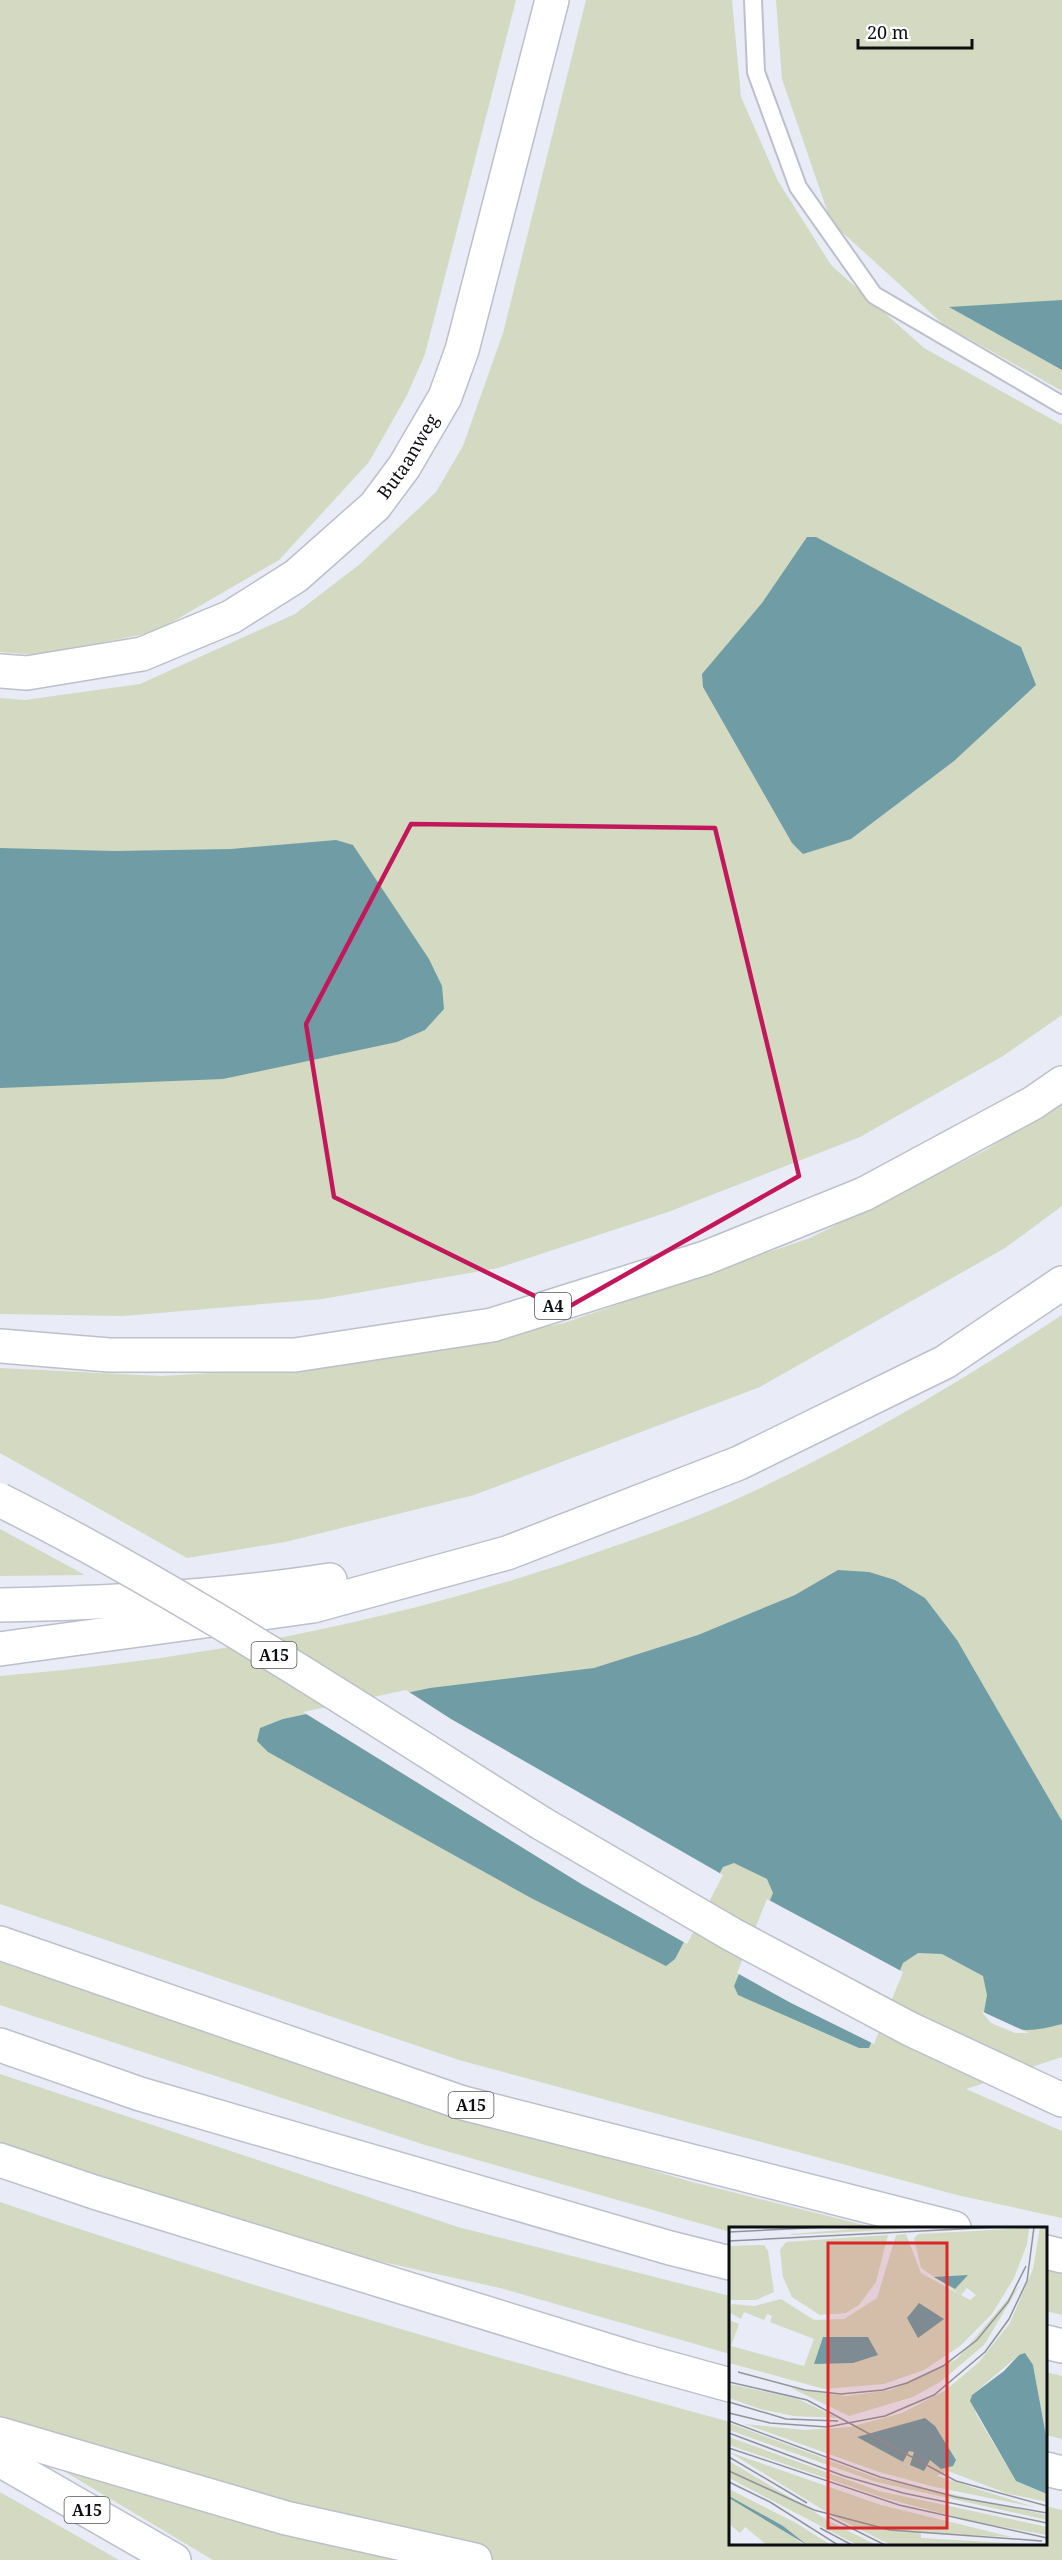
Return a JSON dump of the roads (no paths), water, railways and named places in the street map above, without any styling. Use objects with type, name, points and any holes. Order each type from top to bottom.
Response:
[{"type":"main road","name":"Butaanweg","points":[[0,671],[27,673],[142,654],[231,617],[296,576],[375,506],[404,467],[445,398],[462,350],[552,0]]},
{"type":"main road","name":"A4","points":[[0,1346],[109,1355],[295,1355],[492,1325],[705,1258],[864,1194],[1033,1103],[1062,1083]]},
{"type":"main road","points":[[0,1649],[313,1606],[507,1552],[739,1463],[945,1362],[1062,1283]]},
{"type":"main road","name":"A15","points":[[0,1500],[156,1584],[541,1823],[733,1935],[910,2029],[1062,2100]]},
{"type":"main road","points":[[0,1605],[96,1603],[296,1586],[507,1552]]},
{"type":"main road","name":"A15","points":[[0,1944],[463,2103],[946,2227]]},
{"type":"main road","points":[[0,2045],[140,2094],[670,2248],[729,2263]]},
{"type":"main road","points":[[0,2160],[94,2192],[552,2334],[729,2385]]},
{"type":"main road","points":[[1047,2252],[1062,2256]]},
{"type":"main road","points":[[1047,2342],[1062,2346]]},
{"type":"main road","points":[[0,2434],[286,2518],[475,2560]]},
{"type":"main road","name":"A15","points":[[0,2460],[174,2560]]},
{"type":"main road","points":[[1047,2469],[1062,2474]]},
{"type":"lane","points":[[753,0],[756,72],[798,187],[874,295],[1062,405]]},
{"type":"water","points":[[1062,300],[1062,370],[949,307]]},
{"type":"water","points":[[807,537],[816,537],[1021,647],[1036,685],[954,761],[851,839],[803,854],[792,843],[703,687],[702,674],[762,603]]},
{"type":"water","points":[[336,840],[353,845],[429,959],[442,986],[444,1009],[425,1030],[397,1042],[223,1079],[0,1088],[0,848],[114,851],[231,849]]},
{"type":"water","points":[[838,1570],[869,1572],[895,1580],[925,1598],[957,1640],[1062,1821],[1062,2024],[1031,2030],[1002,2025],[984,2012],[987,1995],[983,1976],[942,1954],[918,1953],[903,1963],[869,2048],[859,2048],[738,1995],[734,1986],[773,1893],[767,1879],[734,1863],[723,1867],[675,1959],[666,1966],[531,1898],[268,1752],[257,1741],[260,1728],[283,1719],[430,1688],[594,1668],[698,1635],[795,1595]]}]
